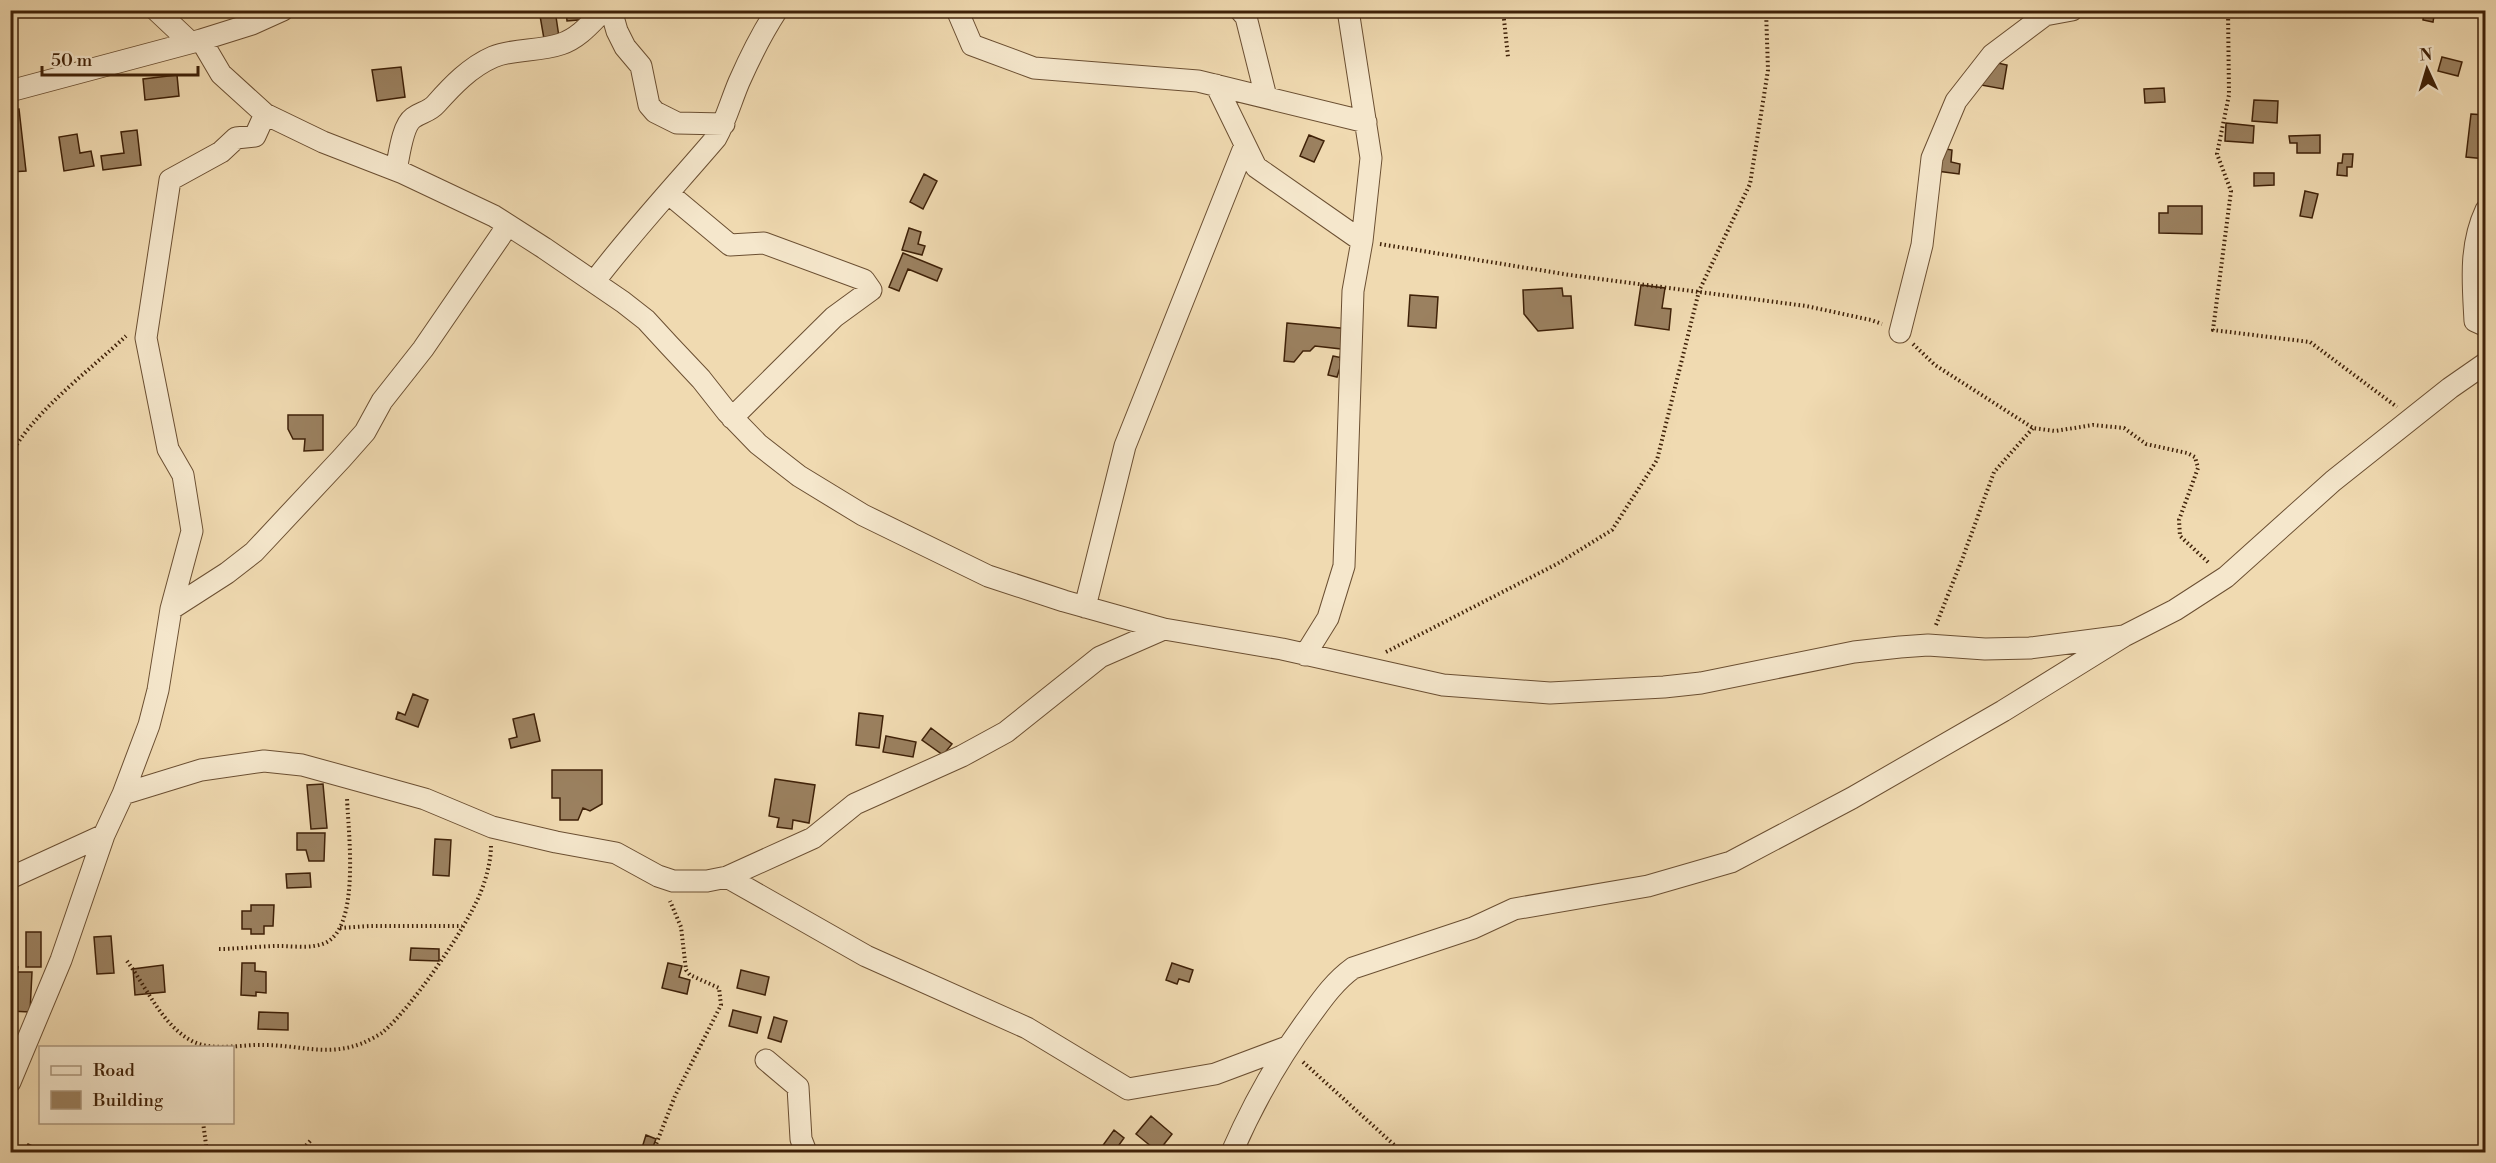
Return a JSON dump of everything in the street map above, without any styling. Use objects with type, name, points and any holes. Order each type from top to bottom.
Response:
[{"type":"street","points":[[156,10],[196,41],[221,74],[265,114],[322,142],[396,170],[508,225],[594,282],[646,320],[701,379],[732,418],[758,444],[799,476],[863,515],[988,576],[1085,607],[1164,629],[1250,642],[1443,685],[1550,693],[1701,683],[1854,652],[1928,645],[1985,649],[2030,648],[2124,636]]},
{"type":"street","points":[[10,91],[196,41],[252,24],[283,10]]},
{"type":"street","points":[[396,170],[405,127],[412,118],[428,112],[445,92],[472,70],[492,57],[517,49],[562,44],[580,34],[604,10]]},
{"type":"street","points":[[611,10],[617,31],[641,66],[649,105],[655,112],[677,123],[724,124]]},
{"type":"street","points":[[594,282],[622,245],[716,138],[759,39],[777,10]]},
{"type":"street","points":[[957,10],[972,45],[1035,68],[1198,81],[1366,122]]},
{"type":"street","points":[[1240,10],[1246,17],[1266,98]]},
{"type":"street","points":[[1305,655],[1328,618],[1344,566],[1353,291],[1371,166],[1348,10]]},
{"type":"street","points":[[1900,332],[1922,245],[1932,158],[1956,101],[1992,55],[2045,15],[2072,10]]},
{"type":"street","points":[[1216,85],[1256,167],[1362,241]]},
{"type":"street","points":[[10,1082],[61,960],[104,835],[123,794],[149,725],[158,690],[171,609],[192,531],[183,475],[168,449],[146,338],[170,180],[221,152],[236,138],[255,136],[265,114]]},
{"type":"street","points":[[1085,607],[1125,446],[1245,145]]},
{"type":"street","points":[[669,194],[730,245],[764,243],[864,280],[871,290],[834,317],[732,418]]},
{"type":"street","points":[[2486,210],[2476,230],[2473,264],[2475,321],[2486,326]]},
{"type":"street","points":[[171,609],[227,573],[254,552],[365,432],[387,394],[428,343],[508,225]]},
{"type":"street","points":[[1232,1152],[1247,1118],[1287,1047],[1340,978],[1353,968],[1473,928],[1514,909],[1648,886],[1731,862],[1852,798],[2124,636],[2175,610],[2226,577],[2333,481],[2486,363]]},
{"type":"street","points":[[123,794],[201,770],[264,761],[302,765],[425,799],[492,827],[616,853],[658,876],[690,882],[727,877],[813,838],[855,804],[962,756],[997,737],[1100,657],[1164,629]]},
{"type":"street","points":[[10,878],[104,835]]},
{"type":"street","points":[[727,877],[866,956],[1027,1028],[1128,1089],[1215,1074],[1287,1047]]},
{"type":"street","points":[[766,1060],[798,1088],[801,1139],[806,1152]]},
{"type":"path","points":[[1503,10],[1508,57]]},
{"type":"path","points":[[1356,667],[1557,564],[1612,530],[1657,460],[1699,291],[1750,184],[1768,70],[1766,10]]},
{"type":"path","points":[[2228,10],[2229,94],[2217,153],[2231,191],[2213,330],[2310,342],[2412,418]]},
{"type":"path","points":[[1362,241],[1570,275],[1817,308],[1871,320],[1900,332],[1935,365],[2033,428],[2055,431],[2093,425],[2124,428],[2146,444],[2187,453],[2195,457],[2198,468],[2179,520],[2180,536],[2226,577]]},
{"type":"path","points":[[10,456],[15,446],[36,422],[150,313]]},
{"type":"path","points":[[1928,645],[1964,557],[1994,472],[2033,428]]},
{"type":"path","points":[[219,949],[317,945],[334,937],[340,928],[350,886],[346,776]]},
{"type":"path","points":[[127,961],[171,1023],[183,1036],[196,1045],[273,1045],[328,1051],[363,1043],[382,1033],[406,1006],[463,926],[480,894],[491,860],[492,827]]},
{"type":"path","points":[[653,1152],[675,1096],[716,1015],[722,998],[719,988],[690,975],[686,970],[681,927],[669,896],[658,876]]},
{"type":"path","points":[[340,928],[463,926]]},
{"type":"path","points":[[1287,1047],[1402,1152]]},
{"type":"path","points":[[203,1124],[207,1152]]},
{"type":"path","points":[[300,1152],[312,1139]]},
{"type":"building","points":[[539,10],[555,10],[559,37],[544,39]]},
{"type":"building","points":[[566,10],[589,10],[590,19],[567,21]]},
{"type":"building","points":[[2424,10],[2435,10],[2433,22],[2423,20]]},
{"type":"building","points":[[2442,57],[2462,62],[2458,76],[2438,71]]},
{"type":"building","points":[[1993,62],[2007,65],[2003,89],[1981,85]]},
{"type":"building","points":[[401,67],[405,97],[377,101],[372,70]]},
{"type":"building","points":[[177,75],[179,96],[145,100],[143,79]]},
{"type":"building","points":[[2164,88],[2165,102],[2145,103],[2144,89]]},
{"type":"building","points":[[2254,100],[2278,101],[2277,123],[2252,121]]},
{"type":"building","points":[[19,109],[26,171],[10,172],[10,110]]},
{"type":"building","points":[[2471,114],[2486,115],[2486,159],[2466,157]]},
{"type":"building","points":[[2226,123],[2254,126],[2253,143],[2225,141]]},
{"type":"building","points":[[137,130],[141,165],[103,170],[101,156],[124,153],[121,132]]},
{"type":"building","points":[[77,134],[80,153],[91,151],[94,166],[64,171],[59,137]]},
{"type":"building","points":[[1309,135],[1324,141],[1314,162],[1300,156]]},
{"type":"building","points":[[2320,135],[2320,153],[2297,153],[2297,143],[2290,143],[2289,136]]},
{"type":"building","points":[[1941,148],[1952,150],[1951,162],[1960,164],[1959,174],[1937,171]]},
{"type":"building","points":[[2343,154],[2353,154],[2352,167],[2347,167],[2347,176],[2337,175],[2338,163],[2342,163]]},
{"type":"building","points":[[2254,173],[2274,173],[2274,185],[2254,186]]},
{"type":"building","points":[[924,174],[937,181],[923,209],[910,202]]},
{"type":"building","points":[[2305,191],[2318,194],[2312,218],[2300,216]]},
{"type":"building","points":[[2168,206],[2202,206],[2202,234],[2159,233],[2159,213],[2168,213]]},
{"type":"building","points":[[909,228],[921,232],[918,244],[925,246],[922,255],[902,250]]},
{"type":"building","points":[[903,253],[942,269],[937,281],[908,269],[899,291],[889,287]]},
{"type":"building","points":[[1641,285],[1665,288],[1662,308],[1671,309],[1669,330],[1635,325]]},
{"type":"building","points":[[1562,288],[1563,296],[1571,296],[1573,328],[1538,331],[1524,314],[1523,290]]},
{"type":"building","points":[[1410,295],[1438,297],[1436,328],[1408,326]]},
{"type":"building","points":[[1287,323],[1361,330],[1359,361],[1340,360],[1341,349],[1315,346],[1310,351],[1303,351],[1294,362],[1284,361]]},
{"type":"building","points":[[1333,356],[1343,358],[1337,377],[1328,375]]},
{"type":"building","points":[[288,415],[323,415],[323,450],[304,451],[305,439],[293,439],[288,429]]},
{"type":"building","points":[[413,694],[428,700],[418,727],[396,719],[398,712],[405,715]]},
{"type":"building","points":[[859,713],[883,716],[879,748],[856,745]]},
{"type":"building","points":[[534,714],[540,741],[511,748],[509,739],[517,737],[513,719]]},
{"type":"building","points":[[931,728],[952,744],[943,755],[922,740]]},
{"type":"building","points":[[886,736],[916,742],[913,757],[883,752]]},
{"type":"building","points":[[552,770],[602,770],[602,804],[590,811],[583,808],[578,820],[560,820],[560,798],[552,798]]},
{"type":"building","points":[[775,779],[815,785],[809,823],[793,820],[792,829],[777,827],[779,818],[769,816]]},
{"type":"building","points":[[323,784],[327,828],[311,829],[307,785]]},
{"type":"building","points":[[297,833],[325,833],[324,861],[309,861],[306,850],[297,850]]},
{"type":"building","points":[[435,839],[451,840],[449,876],[433,875]]},
{"type":"building","points":[[310,873],[311,887],[287,888],[286,874]]},
{"type":"building","points":[[251,905],[274,905],[273,926],[264,926],[264,934],[251,934],[251,929],[242,929],[242,911],[251,911]]},
{"type":"building","points":[[26,932],[41,932],[41,967],[26,967]]},
{"type":"building","points":[[111,936],[114,973],[97,974],[94,937]]},
{"type":"building","points":[[411,948],[439,949],[439,961],[410,960]]},
{"type":"building","points":[[242,963],[255,963],[255,971],[266,972],[266,993],[256,992],[256,996],[241,995]]},
{"type":"building","points":[[668,963],[682,966],[679,977],[690,980],[687,994],[662,988]]},
{"type":"building","points":[[1172,963],[1193,970],[1189,982],[1179,979],[1177,984],[1166,980]]},
{"type":"building","points":[[163,965],[165,992],[135,995],[133,969]]},
{"type":"building","points":[[10,966],[18,967],[17,972],[32,972],[30,1012],[10,1011]]},
{"type":"building","points":[[741,970],[769,977],[765,995],[737,988]]},
{"type":"building","points":[[733,1010],[761,1017],[757,1033],[729,1026]]},
{"type":"building","points":[[259,1012],[288,1013],[288,1030],[258,1029]]},
{"type":"building","points":[[774,1017],[787,1021],[781,1042],[768,1038]]},
{"type":"building","points":[[1151,1116],[1172,1134],[1158,1152],[1136,1134]]},
{"type":"building","points":[[1114,1130],[1124,1138],[1114,1152],[1107,1152],[1101,1148]]},
{"type":"building","points":[[646,1135],[656,1139],[651,1152],[641,1151]]},
{"type":"building","points":[[28,1144],[45,1152],[24,1152]]}]
